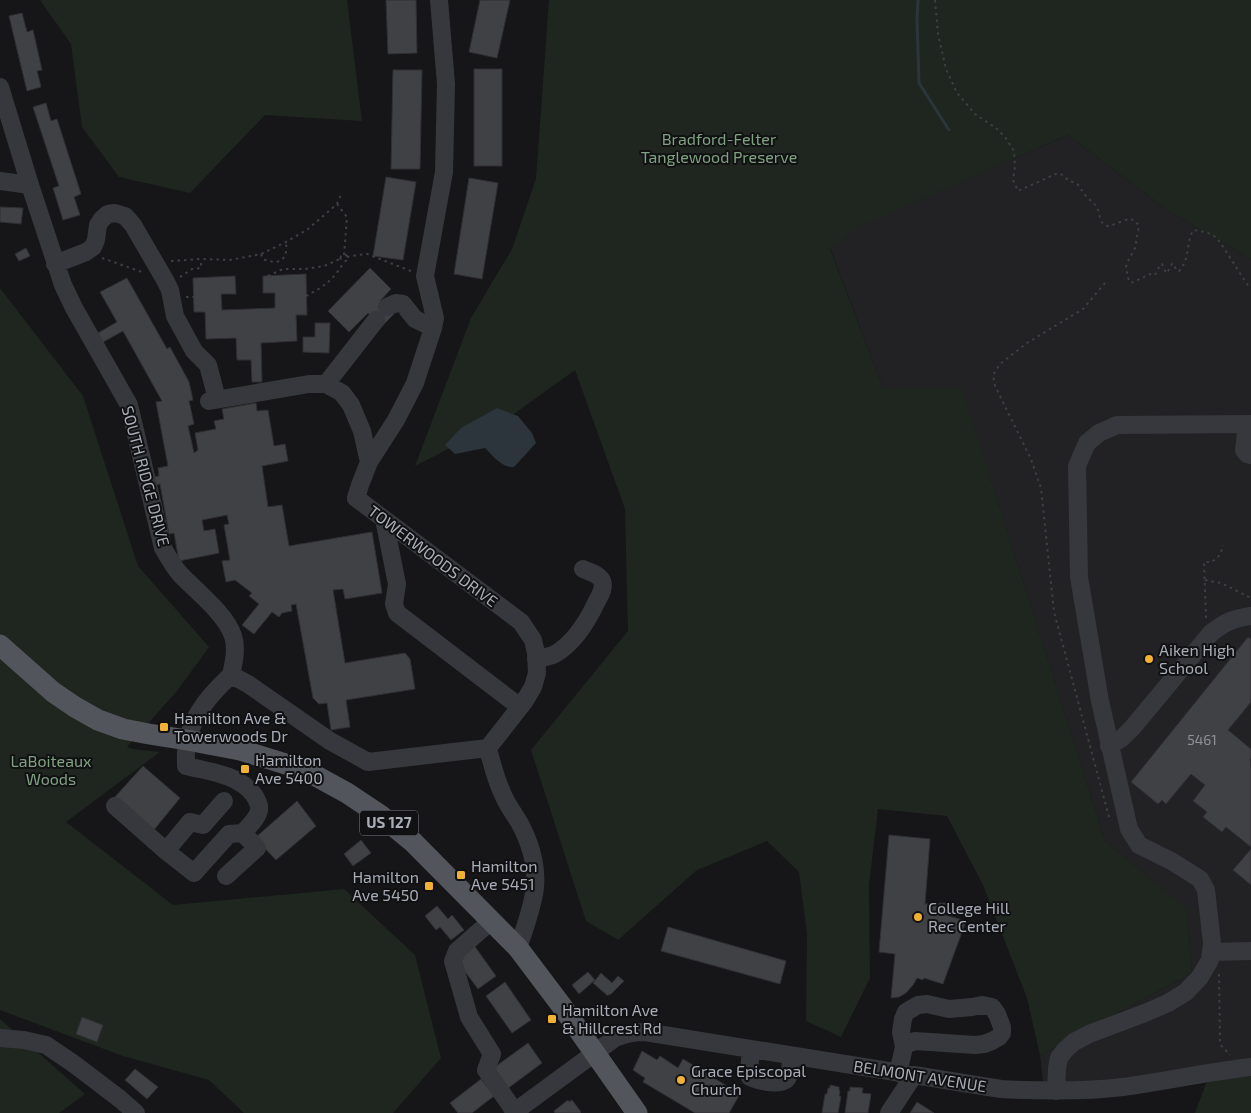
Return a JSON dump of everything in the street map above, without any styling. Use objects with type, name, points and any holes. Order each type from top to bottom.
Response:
[{"type":"main road","name":"US 127","points":[[0,645],[53,692],[98,720],[123,729],[240,750],[289,765],[316,776],[380,815],[413,842],[518,948],[533,966],[637,1113]]},
{"type":"street","name":"TOWERWOODS DRIVE","points":[[439,0],[446,84],[444,172],[425,276],[435,318],[415,383],[396,420],[369,462],[356,498],[521,622],[533,640],[537,673],[533,687],[520,708],[488,748]]},
{"type":"street","name":"SOUTH RIDGE DRIVE","points":[[0,87],[63,285],[129,405],[164,548],[171,562],[216,611],[226,623],[233,636],[235,657],[231,675]]},
{"type":"street","points":[[0,181],[30,184]]},
{"type":"street","points":[[55,264],[86,252],[93,247],[98,226],[108,214],[116,213],[125,216],[133,225],[167,285],[175,316],[194,351],[208,365],[213,400],[309,384],[326,384],[342,394],[351,405],[362,431],[369,462]]},
{"type":"street","points":[[326,384],[382,314],[396,303],[404,304],[415,318],[433,328]]},
{"type":"street","points":[[1056,1091],[1059,1058],[1069,1046],[1089,1034],[1145,1014],[1186,992],[1200,977],[1210,960],[1212,943],[1206,890],[1200,879],[1139,845],[1129,829],[1100,701],[1080,576],[1076,466],[1087,443],[1099,433],[1117,425],[1249,424],[1244,450],[1247,454],[1251,455]]},
{"type":"street","points":[[384,519],[397,584],[394,604],[397,613],[520,708]]},
{"type":"street","points":[[536,659],[554,654],[570,642],[589,618],[602,591],[603,582],[599,576],[583,569]]},
{"type":"street","points":[[1109,746],[1122,738],[1133,727],[1211,633],[1234,619],[1251,616]]},
{"type":"street","points":[[115,806],[194,873],[229,834],[243,833],[258,814],[258,801],[252,793],[242,783],[227,776],[186,766],[187,740],[194,723],[205,702],[231,675],[248,684],[330,741],[368,762],[488,748],[498,784],[529,842],[534,864],[535,888],[518,948]]},
{"type":"street","points":[[166,851],[190,822],[203,825],[224,801]]},
{"type":"street","points":[[226,876],[257,848],[243,833]]},
{"type":"street","points":[[491,921],[457,951],[453,961],[469,1017],[492,1054],[486,1070],[514,1112]]},
{"type":"street","points":[[1211,952],[1251,951]]},
{"type":"street","points":[[889,1113],[906,1074],[902,1032],[903,1019],[906,1012],[918,1005],[927,1004],[949,1009],[982,1005],[992,1007],[1002,1027],[1000,1037],[984,1044],[915,1041],[904,1047]]},
{"type":"street","name":"BELMONT AVENUE","points":[[514,1112],[615,1038],[627,1033],[638,1032],[1001,1089],[1086,1090],[1251,1067]]},
{"type":"street","points":[[0,1038],[24,1040],[46,1045],[105,1087],[136,1113]]},
{"type":"street","points":[[751,1049],[749,1071],[750,1077],[756,1080],[777,1083],[785,1081],[788,1078],[791,1056]]},
{"type":"path","points":[[935,0],[938,34],[946,69],[956,93],[975,114],[1005,136],[1014,151],[1015,166],[1013,180],[1018,191],[1058,173],[1064,175],[1068,180],[1080,187],[1082,193],[1096,206],[1103,223],[1111,226],[1119,221],[1131,219],[1136,222],[1138,226],[1135,248],[1126,267],[1130,283],[1150,274],[1155,276],[1162,264],[1166,273],[1168,273],[1172,264],[1179,271],[1184,266],[1191,233],[1194,230],[1214,235],[1245,281],[1251,286]]},
{"type":"path","points":[[150,254],[169,261],[230,260],[262,254],[308,229],[337,204],[342,192]]},
{"type":"path","points":[[268,276],[283,269],[305,269],[324,266],[340,259],[344,255],[347,217],[337,204]]},
{"type":"path","points":[[262,254],[263,259],[271,262],[280,261],[285,257],[287,251],[286,242]]},
{"type":"path","points":[[86,252],[167,285],[192,269],[201,268],[201,259]]},
{"type":"path","points":[[344,255],[347,257],[367,254],[425,276]]},
{"type":"path","points":[[306,296],[323,287],[347,260],[347,257]]},
{"type":"path","points":[[340,259],[344,262]]},
{"type":"path","points":[[1105,283],[1084,309],[1027,343],[1000,364],[993,375],[995,386],[1030,459],[1041,488],[1054,612],[1110,817],[1116,825],[1129,829]]},
{"type":"path","points":[[1206,617],[1204,562],[1212,562],[1220,555],[1223,545]]},
{"type":"path","points":[[1205,580],[1221,583],[1251,598]]},
{"type":"path","points":[[1211,952],[1219,971],[1220,1044],[1231,1056],[1232,1070]]},
{"type":"shaded area","name":"Aiken High School","points":[[1068,135],[1167,210],[1251,259],[1251,1067],[1044,1091],[1040,1055],[1192,973],[1187,910],[1105,841],[990,477],[883,388],[827,240]]},
{"type":"shaded area","points":[[497,408],[518,416],[532,433],[536,443],[514,467],[502,464],[485,448],[455,454],[445,445],[461,428]]},
{"type":"green space","points":[[40,0],[347,0],[362,121],[265,115],[190,193],[119,177],[82,127],[71,44]]},
{"type":"green space","name":"Bradford-Felter Tanglewood Preserve","points":[[549,0],[1251,0],[1251,259],[1167,210],[1068,135],[861,226],[830,249],[883,388],[962,388],[1105,841],[1187,909],[1192,973],[1040,1055],[1027,998],[983,885],[947,816],[878,809],[869,885],[870,978],[841,1037],[806,1021],[807,934],[799,872],[767,841],[697,870],[618,940],[586,921],[531,750],[628,631],[625,509],[575,370],[507,419],[415,466],[471,318],[512,249],[536,179]]},
{"type":"green space","name":"LaBoiteaux Woods","points":[[0,288],[83,396],[138,566],[209,647],[177,691],[127,747],[160,752],[66,822],[173,905],[344,889],[415,955],[441,1058],[393,1113],[244,1113],[209,1080],[123,1056],[0,1010]]},
{"type":"green space","points":[[0,1019],[85,1094],[59,1113],[0,1113]]},
{"type":"green space","points":[[1251,1067],[1251,1113],[1195,1113],[1210,1073]]},
{"type":"building","points":[[386,0],[416,0],[417,53],[388,54]]},
{"type":"building","points":[[480,0],[510,0],[497,58],[469,52]]},
{"type":"building","points":[[22,13],[27,32],[33,30],[42,70],[37,71],[41,87],[27,91],[9,16]]},
{"type":"building","points":[[474,69],[502,69],[502,166],[474,166]]},
{"type":"building","points":[[393,70],[422,70],[420,169],[391,169]]},
{"type":"building","points":[[46,103],[51,121],[57,119],[81,194],[74,197],[80,215],[63,220],[53,188],[59,186],[33,107]]},
{"type":"building","points":[[386,177],[416,182],[403,260],[373,256]]},
{"type":"building","points":[[469,178],[498,183],[482,279],[454,274]]},
{"type":"building","points":[[0,207],[23,208],[21,224],[0,222]]},
{"type":"building","points":[[26,248],[30,256],[19,261],[15,254]]},
{"type":"building","points":[[370,268],[391,289],[380,301],[394,314],[382,326],[368,313],[349,332],[328,311]]},
{"type":"building","points":[[306,274],[307,315],[296,315],[297,341],[261,343],[262,382],[252,382],[251,360],[237,360],[236,338],[206,339],[205,312],[194,312],[193,278],[235,276],[236,294],[221,294],[222,310],[275,308],[275,293],[263,293],[263,276]]},
{"type":"building","points":[[127,278],[167,349],[170,347],[189,382],[193,400],[189,401],[194,424],[188,426],[194,453],[198,450],[195,433],[216,429],[214,421],[224,419],[222,409],[256,403],[257,411],[268,410],[274,446],[285,444],[288,461],[262,466],[268,507],[282,505],[289,546],[372,532],[382,593],[345,599],[343,589],[333,590],[345,663],[405,653],[410,659],[415,689],[346,700],[350,727],[331,730],[327,703],[319,704],[313,698],[296,604],[291,605],[292,611],[282,613],[279,617],[272,612],[254,634],[242,625],[259,604],[249,596],[252,593],[235,580],[226,582],[222,561],[230,560],[224,525],[229,524],[227,515],[202,520],[204,531],[215,529],[219,553],[179,561],[174,533],[169,534],[160,484],[149,486],[148,478],[159,476],[158,468],[168,466],[156,402],[162,401],[123,331],[103,342],[98,333],[117,322],[100,292]]},
{"type":"building","points":[[315,323],[330,323],[329,353],[303,352],[303,337],[315,337]]},
{"type":"building","name":"Aiken High School","points":[[1248,637],[1251,639],[1251,702],[1228,730],[1251,749],[1251,847],[1226,827],[1222,832],[1203,817],[1207,812],[1193,801],[1205,785],[1191,774],[1166,804],[1162,800],[1158,804],[1131,782]]},
{"type":"building","points":[[143,766],[180,798],[153,831],[114,798]]},
{"type":"building","points":[[297,801],[316,826],[276,860],[255,838]]},
{"type":"building","name":"College Hill Rec Center","points":[[889,835],[930,839],[925,904],[946,903],[942,914],[966,921],[943,984],[924,978],[923,980],[917,978],[906,993],[899,997],[891,998],[895,954],[879,952]]},
{"type":"building","points":[[361,840],[371,853],[353,866],[344,854]]},
{"type":"building","points":[[1251,849],[1251,885],[1233,870]]},
{"type":"building","points":[[437,906],[448,919],[452,915],[464,930],[451,940],[440,927],[436,930],[425,916]]},
{"type":"building","points":[[668,927],[786,961],[780,984],[661,951]]},
{"type":"building","points":[[473,944],[496,976],[478,989],[455,958]]},
{"type":"building","points":[[588,972],[595,980],[579,994],[572,985]]},
{"type":"building","points":[[601,973],[612,983],[618,976],[624,981],[608,996],[593,983]]},
{"type":"building","points":[[505,982],[531,1020],[512,1033],[486,996]]},
{"type":"building","points":[[82,1017],[103,1025],[97,1042],[76,1034]]},
{"type":"building","points":[[528,1043],[542,1063],[503,1092],[488,1072]]},
{"type":"building","name":"Grace Episcopal Church","points":[[642,1051],[657,1060],[660,1056],[678,1068],[683,1059],[740,1094],[729,1113],[695,1113],[643,1082],[645,1078],[633,1070]]},
{"type":"building","points":[[135,1069],[158,1087],[147,1099],[125,1080]]},
{"type":"building","points":[[481,1079],[494,1096],[472,1113],[458,1113],[450,1103]]},
{"type":"building","points":[[830,1085],[839,1087],[839,1096],[841,1097],[838,1113],[822,1113],[825,1094],[827,1094]]},
{"type":"building","points":[[850,1087],[863,1088],[862,1093],[871,1094],[868,1113],[845,1113]]},
{"type":"building","points":[[568,1100],[569,1102],[572,1100],[581,1112],[555,1113],[554,1111]]},
{"type":"building","points":[[917,1102],[934,1113],[910,1113]]},
{"type":"waterway","points":[[918,0],[919,83],[949,130]]},
{"type":"place","name":"Aiken High School","points":[[1149,659]]},
{"type":"place","name":"Hamilton Ave & Towerwoods Dr","points":[[164,727]]},
{"type":"place","name":"Hamilton Ave 5400","points":[[245,769]]},
{"type":"place","name":"Hamilton Ave 5451","points":[[461,875]]},
{"type":"place","name":"Hamilton Ave 5450","points":[[429,886]]},
{"type":"place","name":"College Hill Rec Center","points":[[918,917]]},
{"type":"place","name":"Hamilton Ave & Hillcrest Rd","points":[[552,1019]]},
{"type":"place","name":"Grace Episcopal Church","points":[[681,1080]]}]
